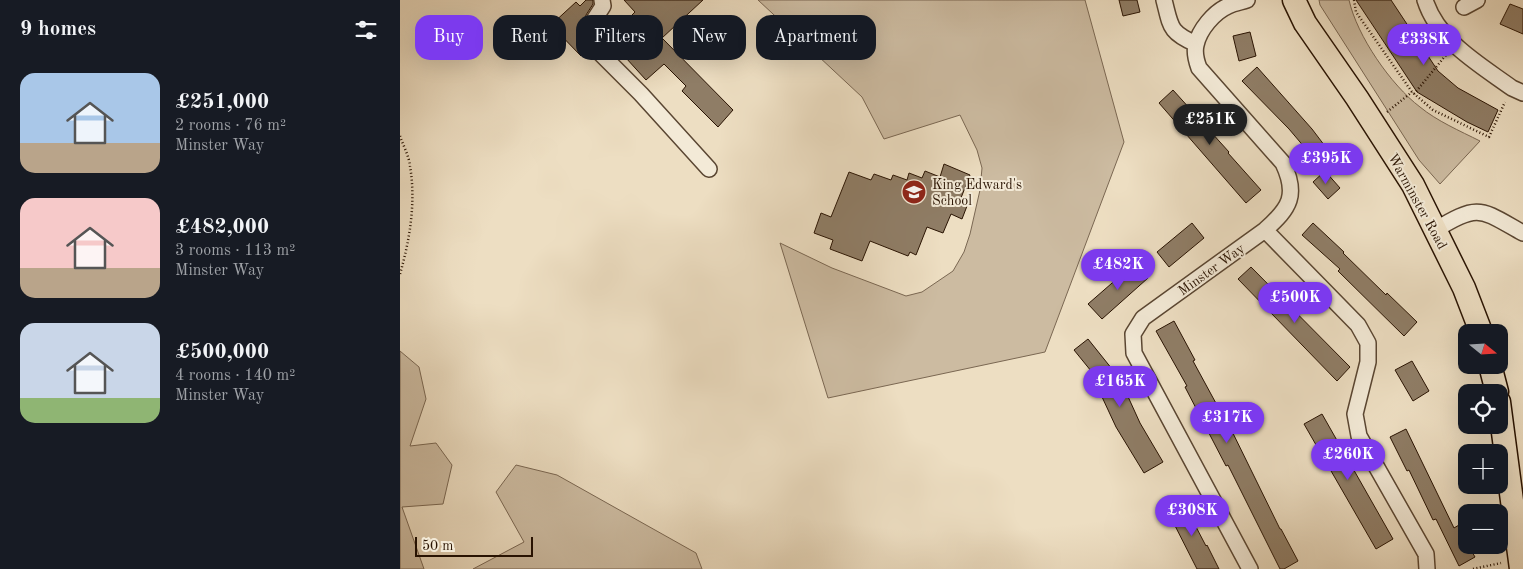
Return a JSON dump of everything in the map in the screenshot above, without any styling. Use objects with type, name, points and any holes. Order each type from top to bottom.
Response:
[{"type":"highway","name":"Warminster Road","points":[[1294,0],[1306,23],[1413,185],[1464,288],[1478,324]]},
{"type":"highway","points":[[1503,434],[1520,564]]},
{"type":"street","points":[[602,0],[602,6],[594,20],[593,27],[595,42],[600,53],[641,94],[709,169]]},
{"type":"street","points":[[1164,0],[1173,30],[1179,37],[1196,44],[1201,32],[1218,12],[1228,6],[1247,0]]},
{"type":"street","points":[[1425,0],[1429,13],[1437,26],[1453,44],[1518,90]]},
{"type":"street","name":"Minster Way","points":[[1196,44],[1195,57],[1199,68],[1283,163],[1291,179],[1291,197],[1283,214],[1265,230],[1143,318],[1134,334],[1134,353],[1250,569]]},
{"type":"street","points":[[1436,230],[1454,218],[1477,211],[1493,216],[1523,233]]},
{"type":"street","points":[[1265,230],[1358,325],[1368,343],[1368,362],[1355,414],[1359,436],[1426,554],[1427,569]]},
{"type":"path","points":[[1354,0],[1356,12],[1413,93],[1433,110],[1488,137],[1518,90]]},
{"type":"path","points":[[1390,110],[1413,93],[1444,58]]},
{"type":"path","points":[[400,136],[410,164],[412,202],[408,246],[400,274]]},
{"type":"path","points":[[1473,569],[1520,564]]},
{"type":"shaded area","points":[[758,0],[1085,0],[1124,142],[1045,352],[828,398],[780,243],[832,268],[906,296],[922,292],[953,271],[964,252],[980,190],[982,168],[977,150],[960,115],[884,139],[862,97],[822,60],[876,60],[876,15],[774,15]]},
{"type":"shaded area","points":[[1319,0],[1349,0],[1359,29],[1367,44],[1387,73],[1409,98],[1434,117],[1480,141],[1440,184],[1419,160],[1320,5]]},
{"type":"shaded area","points":[[400,351],[419,367],[426,399],[410,446],[436,443],[452,465],[443,504],[402,507],[424,569],[400,569]]},
{"type":"shaded area","points":[[516,465],[557,475],[696,553],[702,569],[473,569],[524,542],[496,492]]},
{"type":"building","points":[[586,0],[593,0],[593,4],[586,15],[576,15],[576,51],[566,40],[566,15],[562,15],[576,2],[580,6]]},
{"type":"building","points":[[624,0],[703,0],[687,15],[673,15],[673,28],[663,37],[663,15],[632,15],[635,12]]},
{"type":"building","points":[[1119,0],[1137,0],[1140,12],[1123,16]]},
{"type":"building","points":[[1356,0],[1391,0],[1438,71],[1458,88],[1498,110],[1488,132],[1467,122],[1417,92]]},
{"type":"building","points":[[1510,4],[1523,9],[1523,34],[1500,24]]},
{"type":"building","points":[[1250,32],[1256,56],[1239,61],[1233,36]]},
{"type":"building","points":[[663,39],[673,49],[673,60],[684,60],[733,110],[718,127],[682,91],[686,86],[664,64],[646,80],[628,60],[663,60]]},
{"type":"building","points":[[1257,67],[1312,129],[1334,158],[1322,168],[1289,129],[1242,81]]},
{"type":"building","points":[[1173,90],[1261,190],[1246,203],[1159,103]]},
{"type":"building","points":[[944,164],[970,175],[959,203],[967,206],[962,219],[951,214],[943,233],[927,227],[916,255],[910,252],[908,256],[870,241],[862,261],[830,249],[833,240],[814,233],[821,213],[831,217],[849,172],[871,180],[874,174],[891,180],[893,175],[907,180],[909,173],[922,178],[925,171],[940,177]]},
{"type":"building","points":[[1325,171],[1340,188],[1328,199],[1313,182]]},
{"type":"building","points":[[1192,223],[1204,238],[1169,267],[1157,252]]},
{"type":"building","points":[[1313,223],[1386,295],[1387,293],[1417,322],[1404,336],[1338,271],[1340,269],[1302,235]]},
{"type":"building","points":[[1135,263],[1148,278],[1102,319],[1088,304]]},
{"type":"building","points":[[1251,267],[1350,367],[1337,381],[1238,279]]},
{"type":"building","points":[[1174,321],[1298,561],[1284,569],[1280,569],[1228,465],[1226,466],[1185,387],[1187,386],[1156,331]]},
{"type":"building","points":[[1088,339],[1120,379],[1140,423],[1163,462],[1144,473],[1116,427],[1096,384],[1100,382],[1074,350]]},
{"type":"building","points":[[1412,361],[1429,391],[1413,401],[1395,370]]},
{"type":"building","points":[[1322,414],[1393,539],[1376,549],[1304,424]]},
{"type":"building","points":[[1406,429],[1454,528],[1458,526],[1458,554],[1473,554],[1475,557],[1459,566],[1436,519],[1433,520],[1409,470],[1407,471],[1390,437]]},
{"type":"building","points":[[1182,500],[1219,569],[1197,569],[1166,508]]},
{"type":"place","name":"King Edward's School","points":[[914,192]]}]
